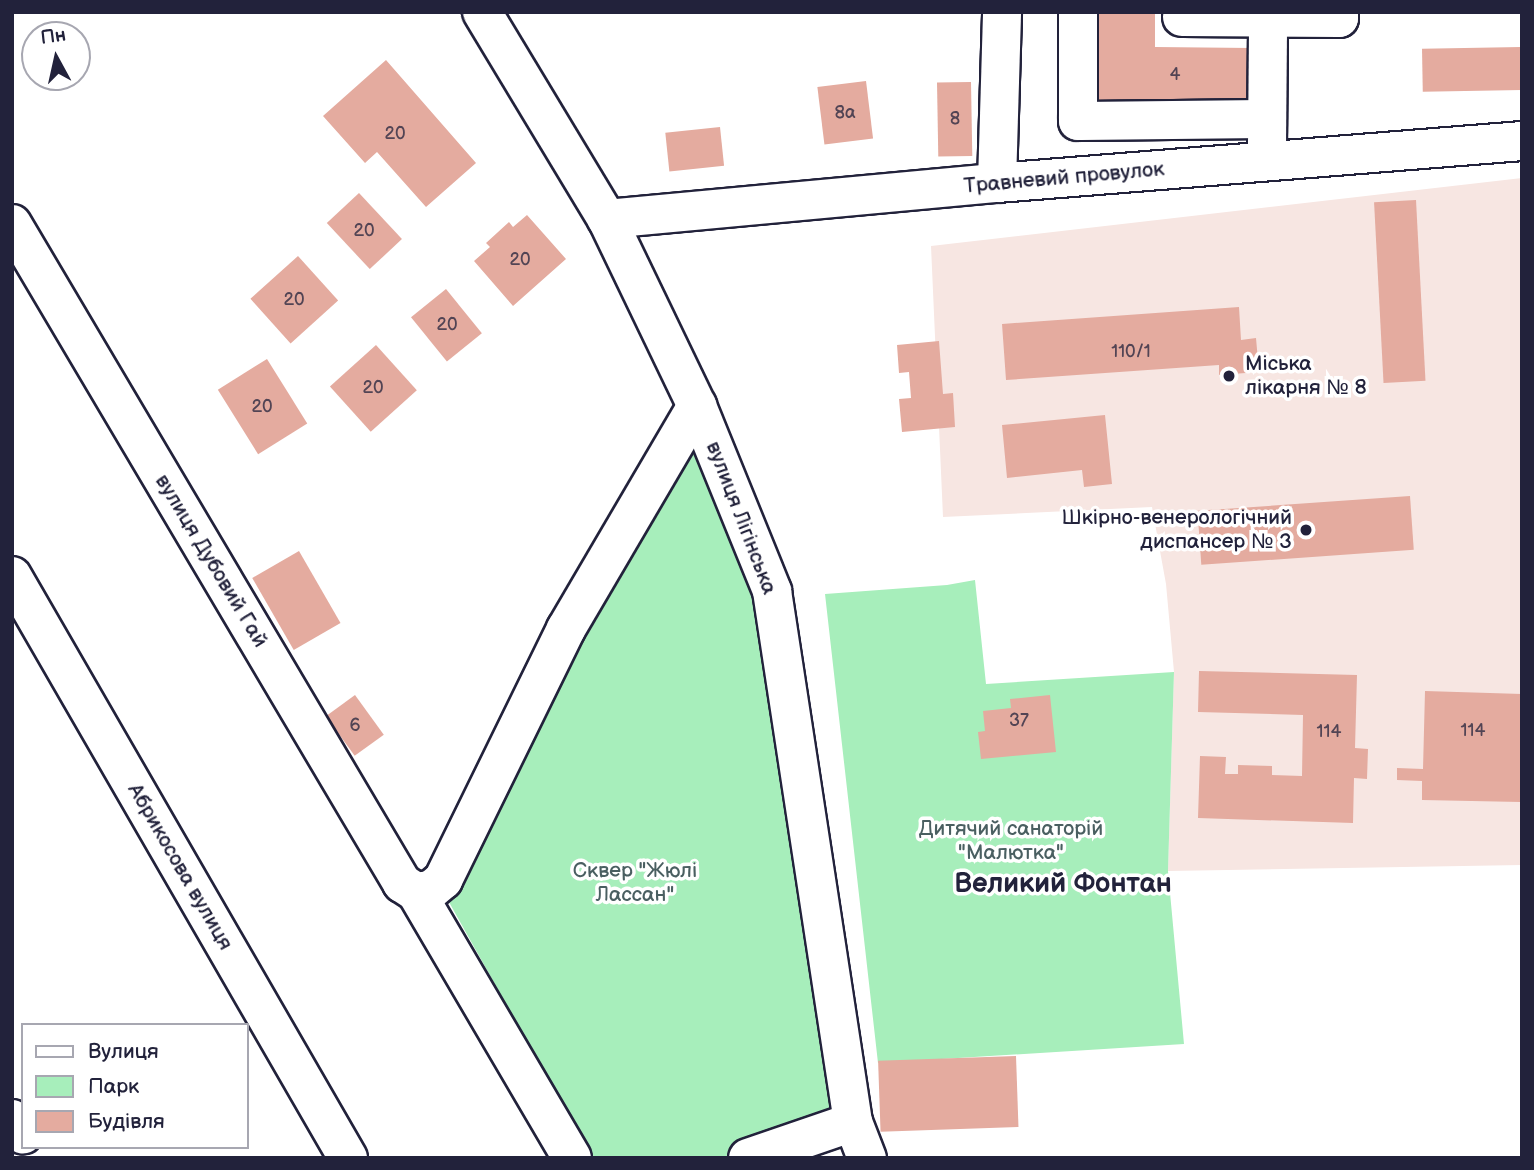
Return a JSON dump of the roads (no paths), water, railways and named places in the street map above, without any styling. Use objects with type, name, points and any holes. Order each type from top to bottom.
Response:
[{"type":"street","name":"вулиця Лігінська","points":[[482,12],[607,219],[697,406],[772,591],[853,1122],[867,1158]]},
{"type":"street","points":[[997,183],[1002,12]]},
{"type":"street","points":[[1078,12],[1078,121],[1268,119]]},
{"type":"street","points":[[1182,18],[1339,18],[1339,12]]},
{"type":"street","points":[[1267,161],[1268,18]]},
{"type":"street","name":"Травневий провулок","points":[[607,219],[997,183],[1522,141]]},
{"type":"street","name":"вулиця Дубовий Гай","points":[[12,224],[402,883],[416,892],[572,1158]]},
{"type":"street","points":[[416,892],[431,890],[443,880],[566,629],[697,406]]},
{"type":"street","name":"Абрикосова вулиця","points":[[12,576],[348,1158]]},
{"type":"street","points":[[748,1158],[853,1122]]},
{"type":"place","name":"Міська лікарня № 8","points":[[1229,376]]},
{"type":"place","name":"Шкірно-венерологічний диспансер № 3","points":[[1306,530]]},
{"type":"district","name":"Великий Фонтан","points":[[1063,884]]},
{"type":"park label","name":"Дитячий санаторій \"Малютка\"","points":[[1011,841]]},
{"type":"park label","name":"Сквер \"Жюлі Лассан\"","points":[[635,883]]}]
